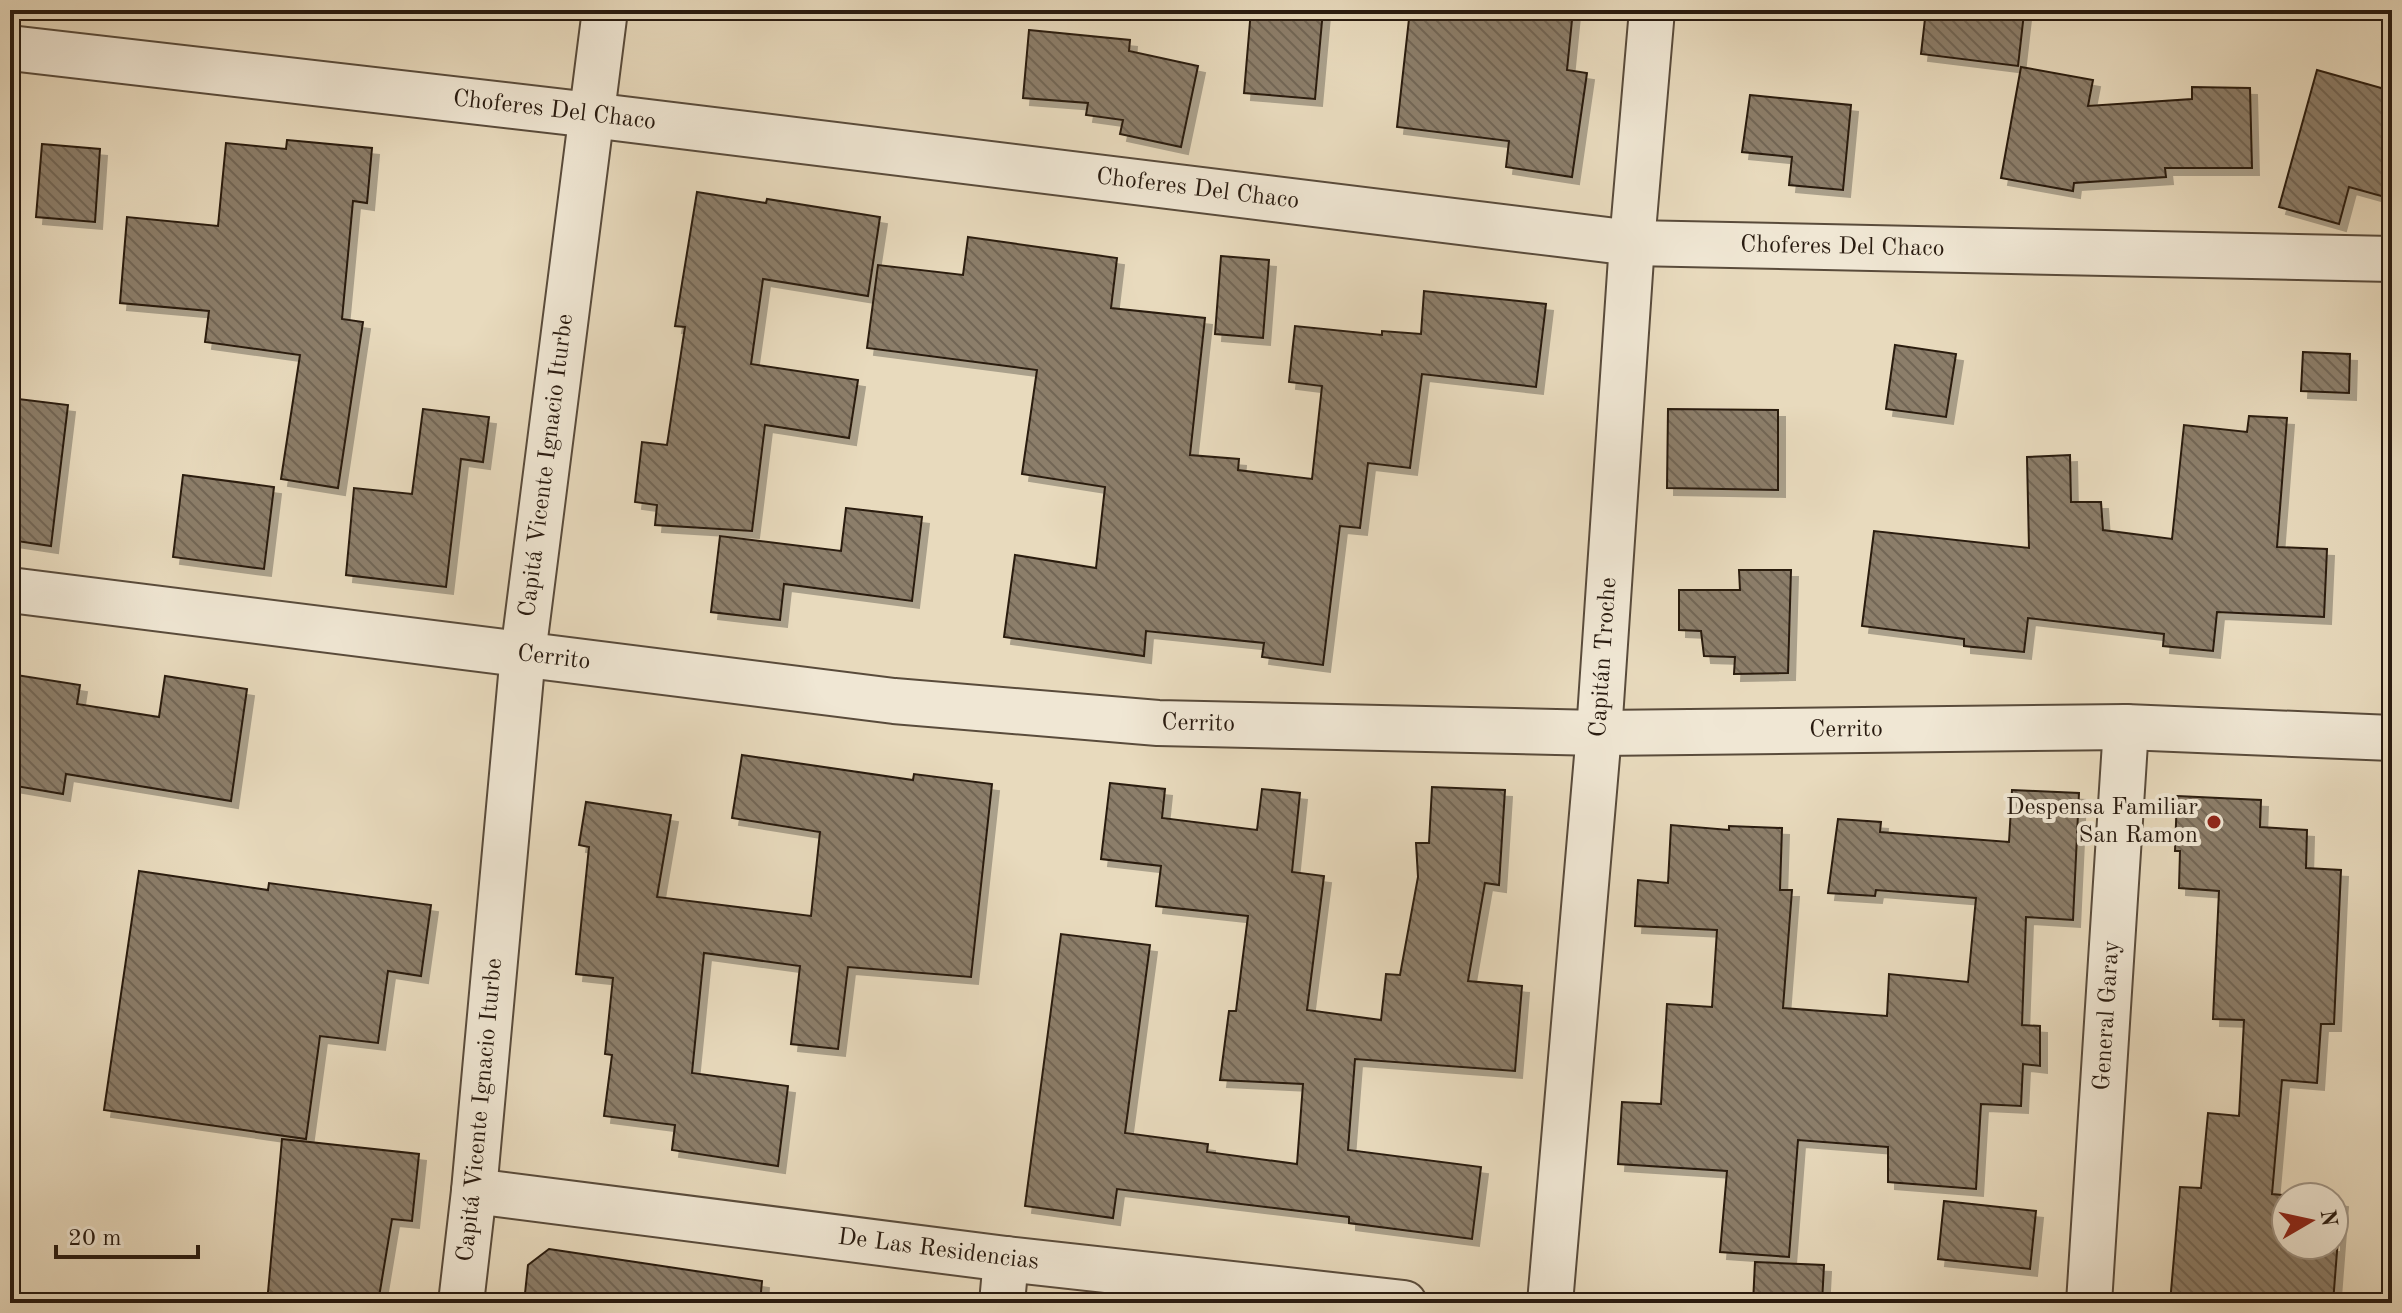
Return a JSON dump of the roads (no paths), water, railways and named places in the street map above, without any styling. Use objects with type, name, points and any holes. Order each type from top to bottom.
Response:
[{"type":"street","name":"Capitá Vicente Ignacio Iturbe","points":[[461,1303],[523,654],[605,10]]},
{"type":"street","name":"Capitán Troche","points":[[1550,1303],[1599,733],[1632,243],[1652,10]]},
{"type":"street","name":"Choferes Del Chaco","points":[[10,48],[591,115],[1632,243],[2392,259]]},
{"type":"street","name":"Cerrito","points":[[10,590],[894,701],[1158,723],[1599,733],[2126,727],[2392,738]]},
{"type":"street","name":"General Garay","points":[[2089,1303],[2126,727]]},
{"type":"street","name":"De Las Residencias","points":[[474,1191],[1006,1259],[1404,1303]]},
{"type":"street","points":[[1002,1303],[1006,1259]]},
{"type":"place","name":"Despensa Familiar San Ramon","points":[[2214,822]]}]
